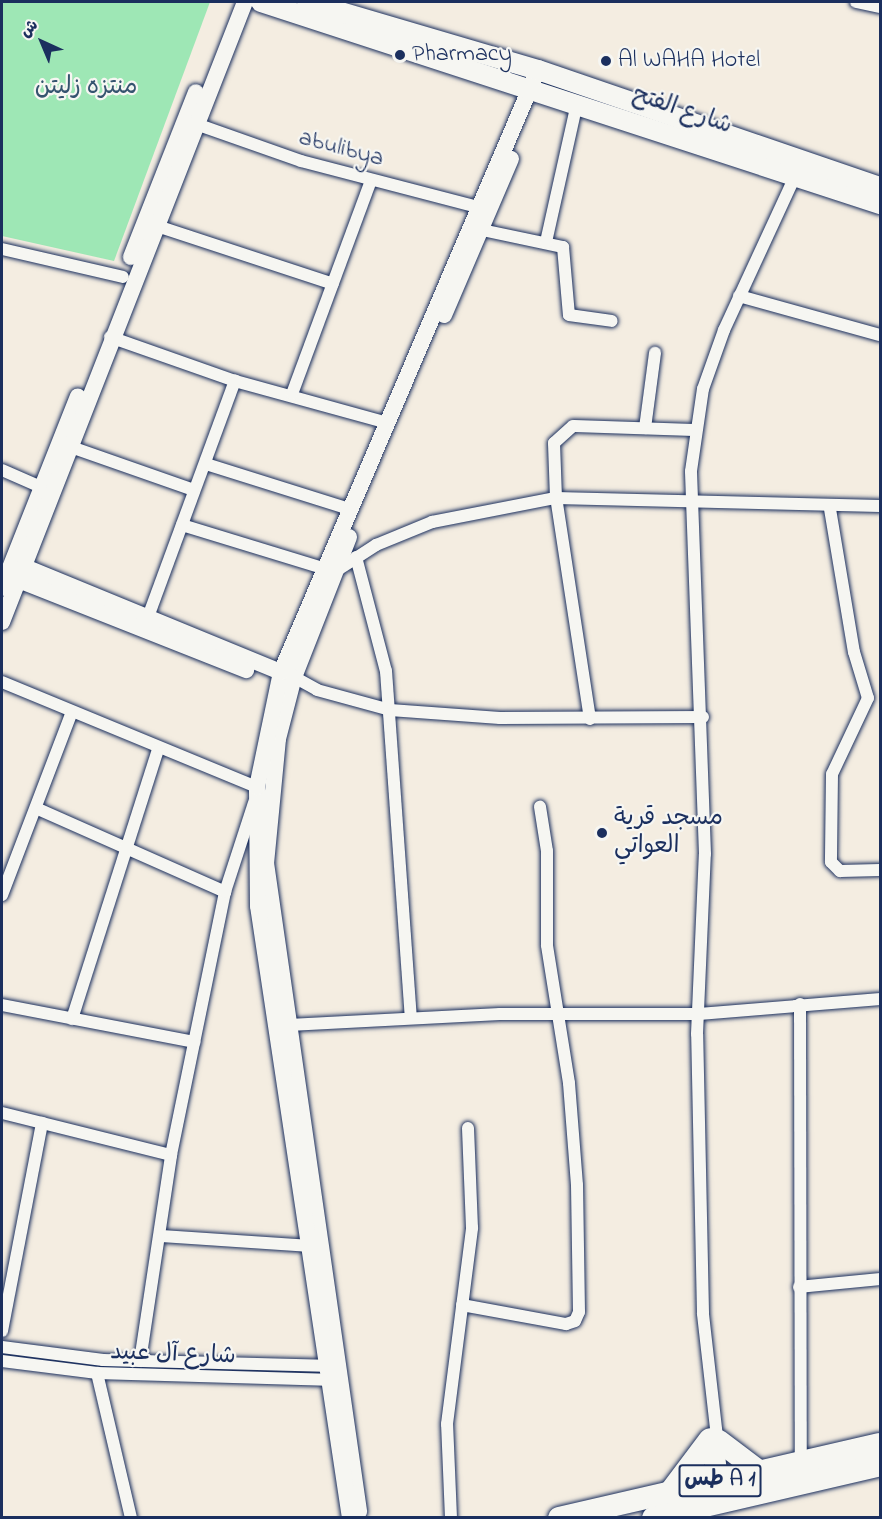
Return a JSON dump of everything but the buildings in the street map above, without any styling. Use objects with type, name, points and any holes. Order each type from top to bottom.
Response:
[{"type":"highway","points":[[670,1492],[714,1433],[760,1472]]},
{"type":"highway","name":"طس A 1","points":[[559,1518],[880,1444]]},
{"type":"highway","name":"طس A 1","points":[[653,1518],[880,1465]]},
{"type":"main road","name":"شارع الفتح","points":[[261,2],[539,80],[577,103],[880,204]]},
{"type":"main road","points":[[307,2],[539,80],[880,187]]},
{"type":"street","points":[[2,622],[9,572],[232,2]]},
{"type":"street","points":[[9,572],[71,447],[110,337],[245,2]]},
{"type":"street","points":[[862,2],[880,7]]},
{"type":"street","points":[[140,1361],[171,1155],[225,892],[256,793],[286,680],[350,509],[478,207],[539,80]]},
{"type":"street","points":[[329,570],[482,230],[539,80]]},
{"type":"street","points":[[546,242],[577,103]]},
{"type":"street","name":"abulibya","points":[[196,124],[371,180],[478,207]]},
{"type":"street","points":[[716,1482],[703,1313],[699,1014],[703,717],[692,500],[695,430],[703,389],[740,296],[795,176]]},
{"type":"street","points":[[292,394],[371,180]]},
{"type":"street","points":[[156,226],[333,284]]},
{"type":"street","points":[[482,230],[546,242],[566,252],[569,315],[612,321]]},
{"type":"street","points":[[2,249],[123,277]]},
{"type":"street","points":[[740,296],[880,335]]},
{"type":"street","points":[[110,337],[235,381],[292,394],[387,423]]},
{"type":"street","points":[[645,428],[655,353]]},
{"type":"street","points":[[148,617],[235,381]]},
{"type":"street","points":[[591,719],[556,498],[554,443],[561,432],[573,426],[695,430]]},
{"type":"street","points":[[71,447],[194,490]]},
{"type":"street","points":[[206,464],[350,509]]},
{"type":"street","points":[[2,470],[41,487]]},
{"type":"street","points":[[182,525],[329,570],[432,522],[556,498],[692,500],[830,509],[880,506]]},
{"type":"street","points":[[830,509],[854,652],[874,698],[832,774],[831,862],[840,871],[880,870]]},
{"type":"street","points":[[356,557],[383,653],[390,710],[411,1017]]},
{"type":"street","points":[[9,572],[148,617],[286,680]]},
{"type":"street","points":[[9,572],[286,680],[390,710],[591,719],[703,717]]},
{"type":"street","points":[[286,680],[269,790],[266,863],[335,1373],[350,1518]]},
{"type":"street","points":[[2,682],[256,793]]},
{"type":"street","points":[[2,891],[38,809],[72,712]]},
{"type":"street","points":[[72,1018],[158,749]]},
{"type":"street","points":[[256,793],[258,906],[309,1246],[361,1518]]},
{"type":"street","points":[[462,1305],[566,1324],[577,1317],[577,1185],[558,1015],[547,945],[548,852],[540,807]]},
{"type":"street","points":[[38,809],[225,892]]},
{"type":"street","points":[[289,1025],[411,1017],[699,1014],[880,999]]},
{"type":"street","points":[[800,1004],[801,1463]]},
{"type":"street","points":[[2,1005],[194,1042]]},
{"type":"street","points":[[2,1113],[171,1155]]},
{"type":"street","points":[[2,1331],[42,1124]]},
{"type":"street","points":[[451,1518],[447,1424],[472,1228],[468,1128]]},
{"type":"street","points":[[160,1236],[309,1246]]},
{"type":"street","points":[[799,1287],[880,1279]]},
{"type":"street","name":"شارع آل عبيد","points":[[2,1347],[140,1361],[335,1373]]},
{"type":"street","name":"شارع آل عبيد","points":[[2,1361],[97,1373],[335,1373]]},
{"type":"street","points":[[97,1373],[131,1518]]},
{"type":"green space","name":"منتزه زليتن","points":[[2,2],[210,2],[114,261],[2,236]]},
{"type":"place","name":"Pharmacy","points":[[400,55]]},
{"type":"place","name":"Al WAHA Hotel","points":[[606,61]]},
{"type":"place","name":"مسجد قرية العواتي","points":[[602,833]]}]
